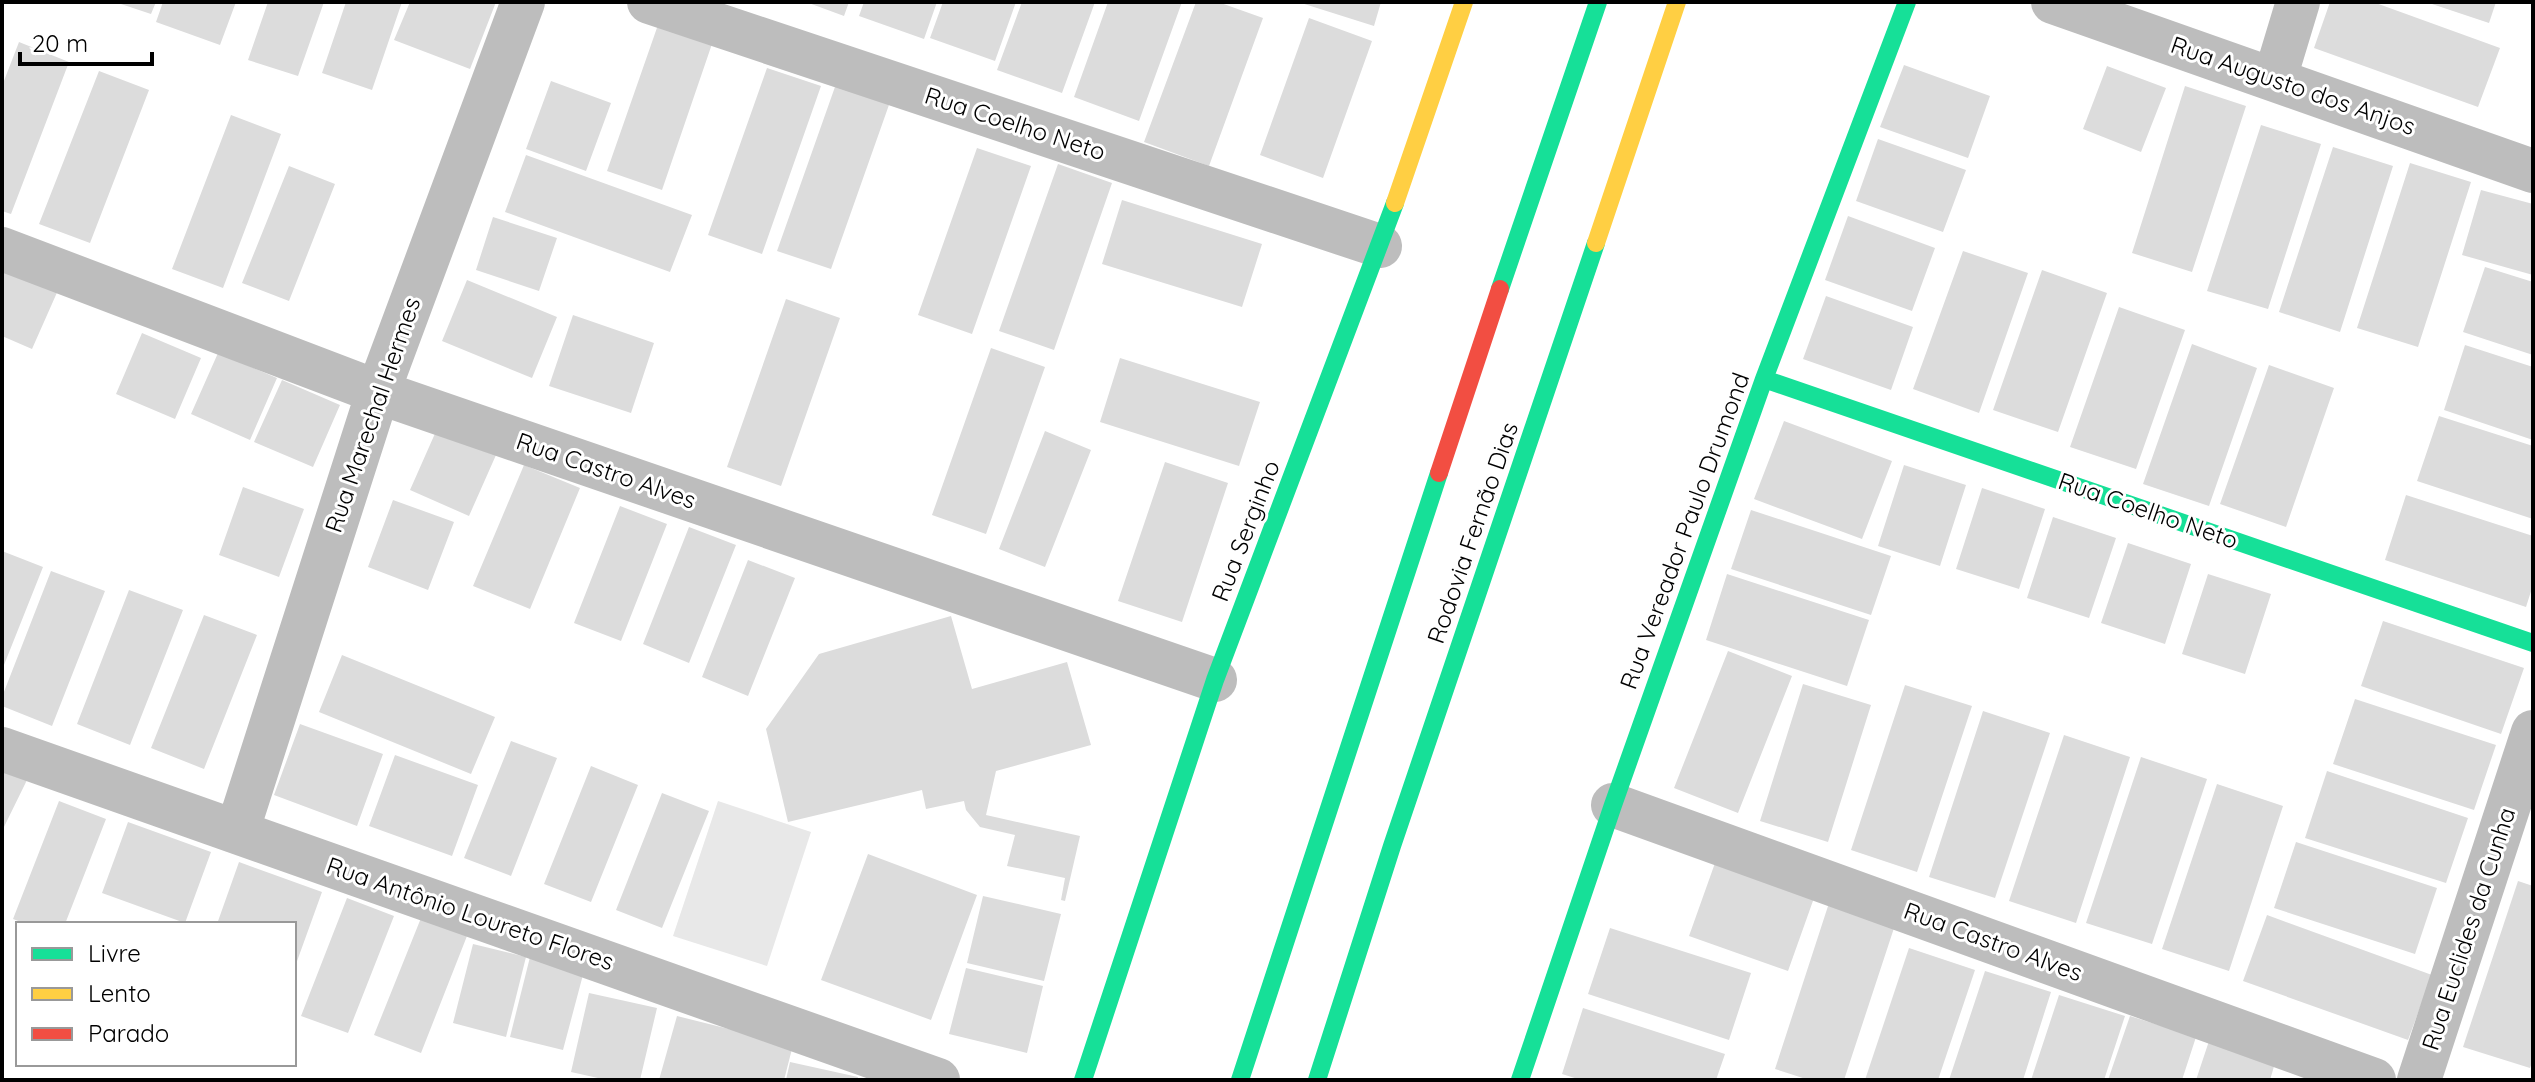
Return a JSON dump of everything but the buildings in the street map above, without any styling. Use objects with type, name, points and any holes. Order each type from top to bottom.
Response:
[{"type":"main road","name":"Rua Serginho","points":[[1083,1080],[1215,680],[1380,246],[1464,2]]},
{"type":"main road","name":"Rodovia Fernão Dias","points":[[1240,1080],[1455,423],[1598,2]]},
{"type":"main road","name":"Rodovia Fernão Dias","points":[[1317,1080],[1402,816],[1677,2]]},
{"type":"main road","name":"Rua Vereador Paulo Drumond","points":[[1520,1080],[1613,805],[1764,379],[1907,2]]},
{"type":"main road","name":"Rua Coelho Neto","points":[[1764,379],[2533,643]]},
{"type":"street","name":"Rua Marechal Hermes","points":[[237,832],[378,392],[523,2]]},
{"type":"street","name":"Rua Coelho Neto","points":[[649,2],[1380,246]]},
{"type":"street","name":"Rua Augusto dos Anjos","points":[[2053,2],[2533,171]]},
{"type":"street","points":[[2275,78],[2298,2]]},
{"type":"street","name":"Rua Castro Alves","points":[[2,249],[378,392],[1215,680]]},
{"type":"street","name":"Rua Euclides da Cunha","points":[[2419,1080],[2533,732]]},
{"type":"street","name":"Rua Antônio Loureto Flores","points":[[2,749],[938,1080]]},
{"type":"street","name":"Rua Castro Alves","points":[[1613,805],[2374,1080]]},
{"type":"shaded area","points":[[718,801],[811,832],[767,966],[673,936]]},
{"type":"traffic: fast","points":[[1500,289],[1598,2]]},
{"type":"traffic: fast","points":[[1520,1080],[1613,805],[1764,379],[1907,2]]},
{"type":"traffic: fast","points":[[1083,1080],[1215,680],[1395,203]]},
{"type":"traffic: fast","points":[[1317,1080],[1392,846],[1596,243]]},
{"type":"traffic: fast","points":[[1764,379],[2533,643]]},
{"type":"traffic: fast","points":[[1240,1080],[1439,473]]},
{"type":"traffic: slow","points":[[1395,203],[1464,2]]},
{"type":"traffic: slow","points":[[1596,243],[1677,2]]},
{"type":"traffic: jam","points":[[1439,473],[1500,289]]}]
